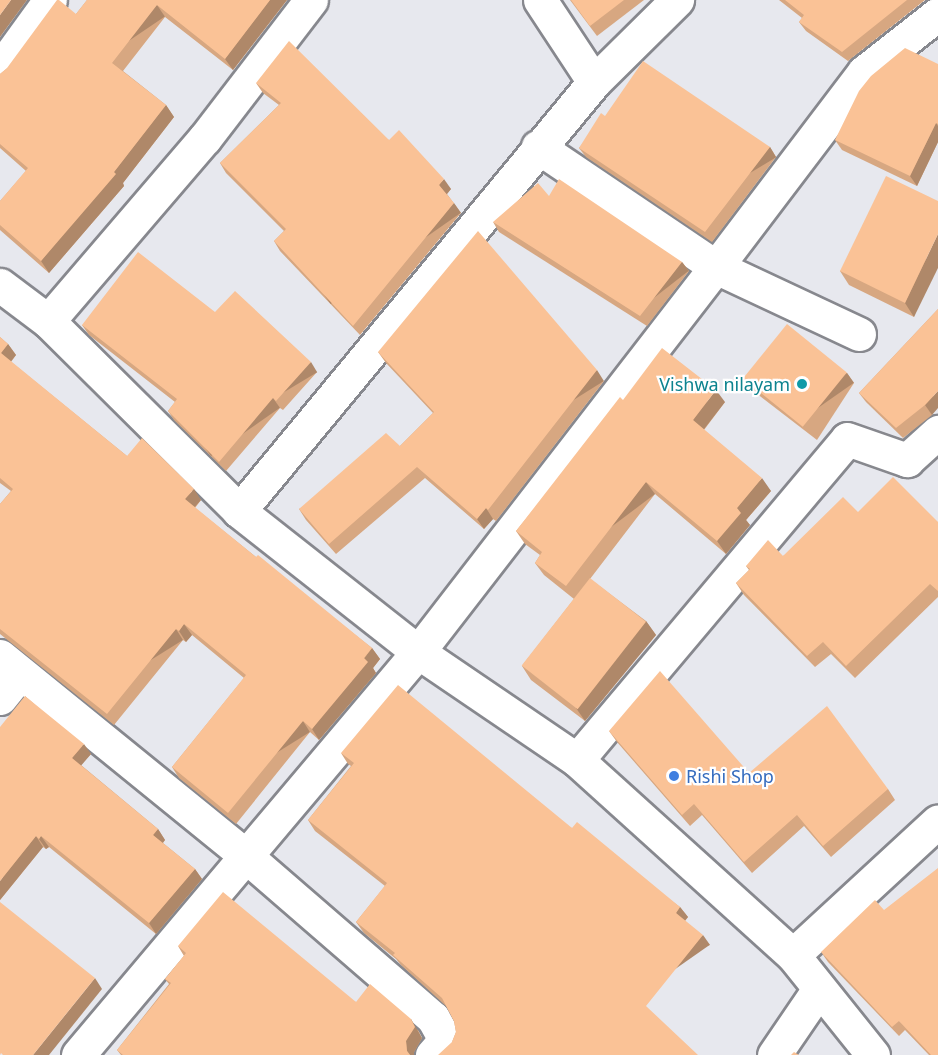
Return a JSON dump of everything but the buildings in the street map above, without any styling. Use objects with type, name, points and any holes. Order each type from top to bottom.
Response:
[{"type":"street","points":[[0,69],[50,0]]},
{"type":"street","points":[[48,321],[206,138],[311,0]]},
{"type":"street","points":[[540,0],[594,82]]},
{"type":"street","points":[[239,511],[538,147],[594,82],[677,0]]},
{"type":"street","points":[[78,1055],[418,652],[864,72],[938,14]]},
{"type":"street","points":[[538,147],[716,267],[859,334]]},
{"type":"street","points":[[0,285],[48,321],[239,511],[418,652],[577,760],[793,956],[873,1055]]},
{"type":"street","points":[[577,760],[847,439],[907,460],[938,432]]},
{"type":"street","points":[[0,698],[10,664],[247,857],[433,1018],[445,1040],[432,1055]]},
{"type":"street","points":[[793,956],[938,821]]},
{"type":"street","points":[[774,1055],[819,989]]},
{"type":"place","name":"Vishwa nilayam","points":[[802,384]]},
{"type":"place","name":"Rishi Shop","points":[[674,776]]}]
